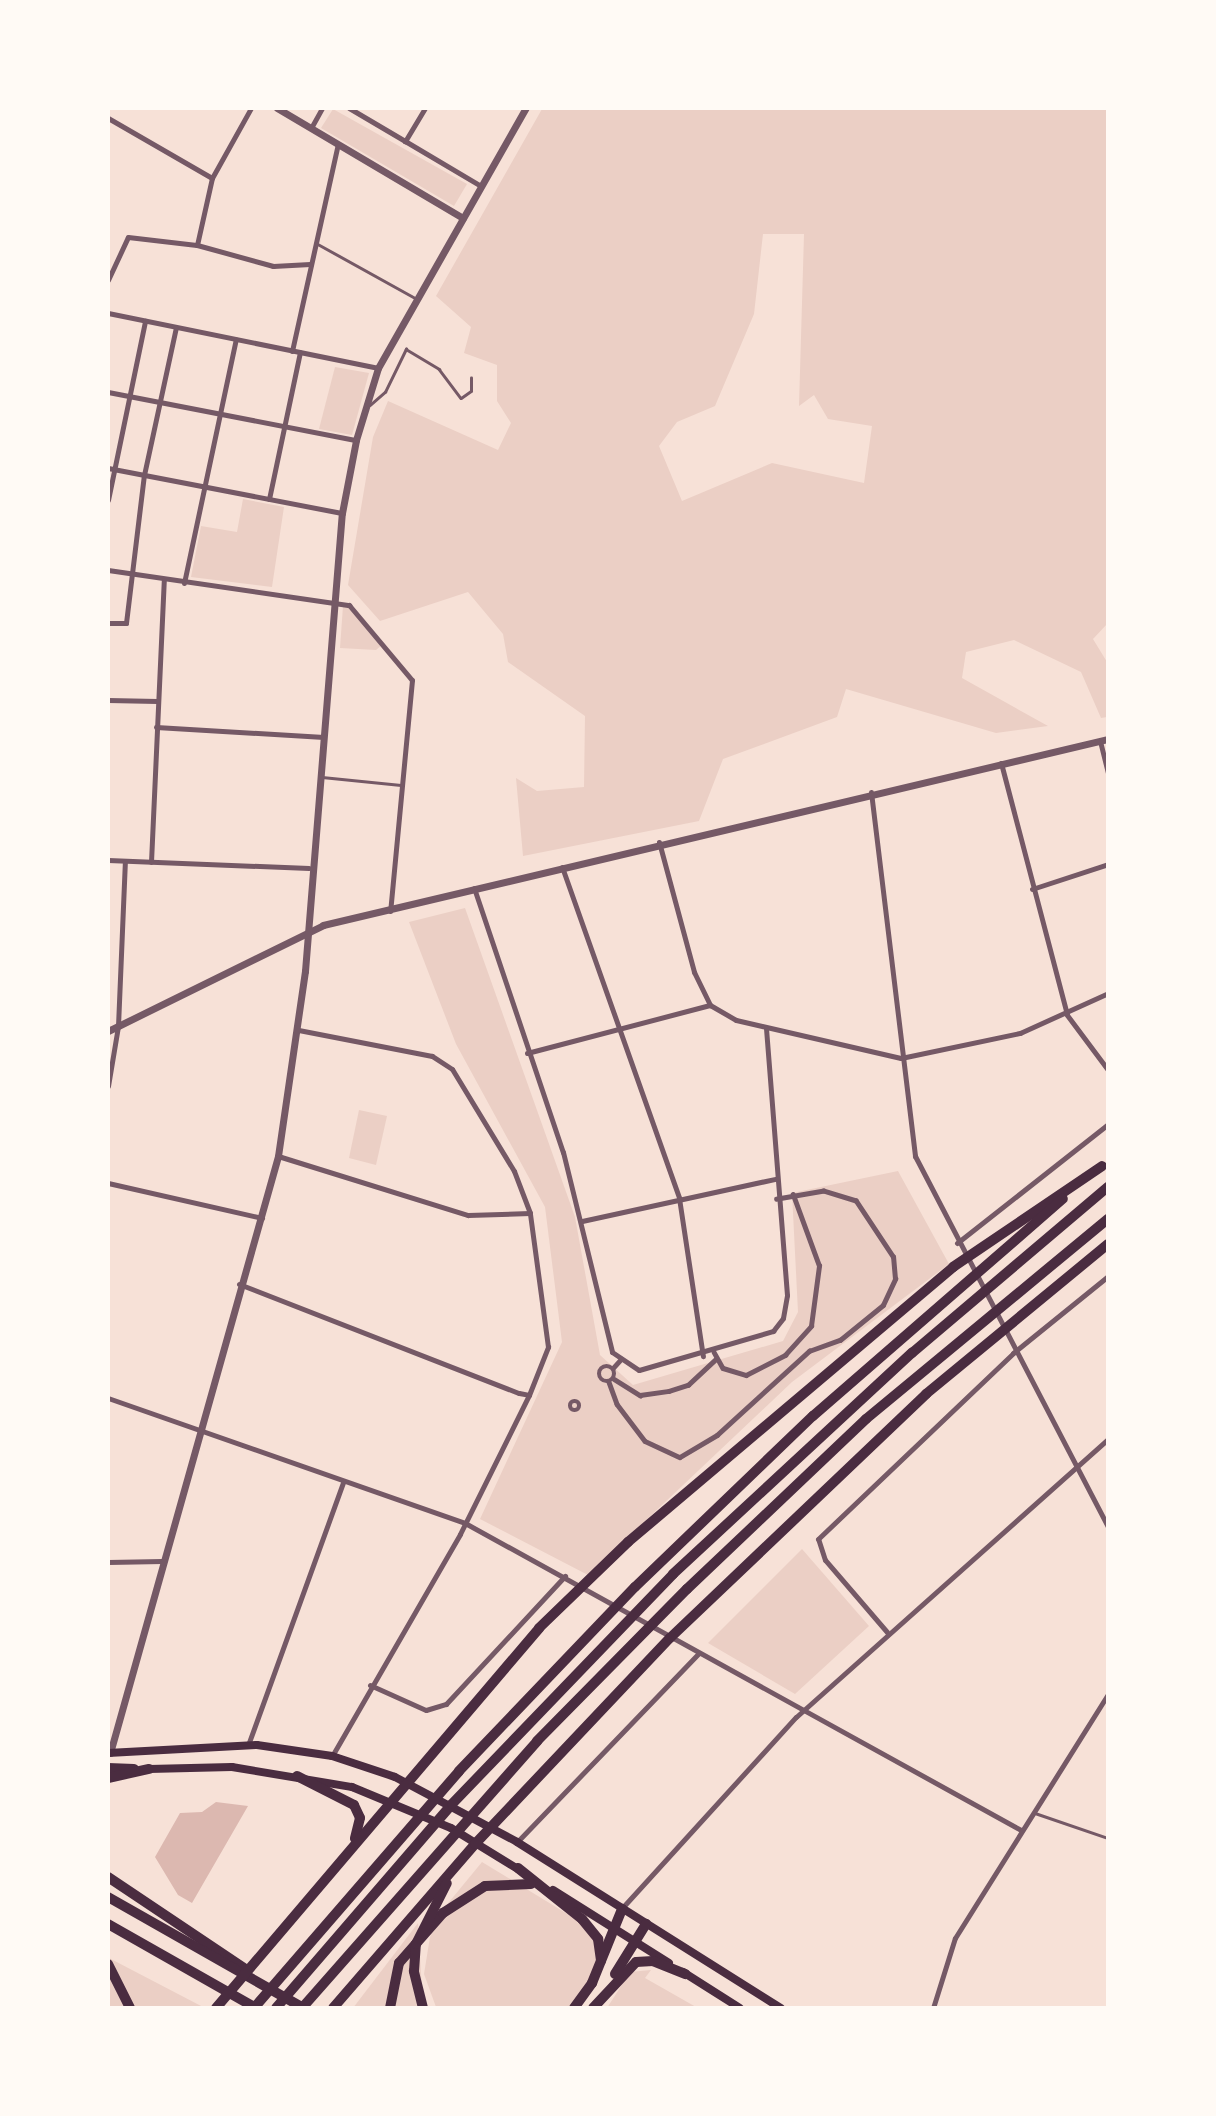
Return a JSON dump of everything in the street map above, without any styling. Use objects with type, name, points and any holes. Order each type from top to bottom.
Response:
[{"type":"highway","points":[[216,2007],[294,1910],[539,1628],[778,1410],[953,1267],[1105,1163]]},
{"type":"highway","points":[[108,1924],[255,2007],[450,1780],[635,1587],[832,1399],[1105,1163]]},
{"type":"highway","points":[[276,2007],[452,1804],[673,1574],[912,1353],[1108,1187]]},
{"type":"highway","points":[[108,1897],[302,2007],[537,1741],[696,1580],[915,1375],[1108,1219]]},
{"type":"highway","points":[[334,2007],[475,1844],[830,1482],[1108,1244]]},
{"type":"highway","points":[[108,1768],[149,1769]]},
{"type":"highway","points":[[108,1779],[149,1769]]},
{"type":"highway","points":[[297,1776],[339,1794],[359,1811],[360,1827],[348,1849]]},
{"type":"highway","points":[[423,2007],[414,1971],[416,1944],[426,1917],[475,1844]]},
{"type":"highway","points":[[518,1868],[531,1884],[583,1919],[598,1939],[601,1961]]},
{"type":"highway","points":[[108,1877],[184,1922],[278,1993]]},
{"type":"highway","points":[[390,2007],[399,1963],[443,1913],[485,1886],[531,1884]]},
{"type":"highway","points":[[574,2007],[601,1961],[622,1909]]},
{"type":"highway","points":[[593,2007],[646,1924]]},
{"type":"highway","points":[[604,1992],[628,1967],[645,1961],[686,1974]]},
{"type":"highway","points":[[108,1964],[130,2007]]},
{"type":"main road","points":[[109,1753],[248,1745],[332,1756],[406,1782],[517,1842],[781,2007]]},
{"type":"main road","points":[[149,1769],[232,1767],[297,1776],[391,1800],[518,1868],[740,2007]]},
{"type":"street","points":[[197,245],[212,178],[251,108]]},
{"type":"street","points":[[277,108],[463,218]]},
{"type":"street","points":[[310,128],[322,108]]},
{"type":"street","points":[[349,108],[481,186]]},
{"type":"street","points":[[405,141],[425,108]]},
{"type":"street","points":[[109,1753],[239,1284],[262,1218],[278,1156],[298,1030],[307,933],[309,868],[324,737],[342,513],[356,440],[378,368],[526,108]]},
{"type":"street","points":[[108,118],[212,178]]},
{"type":"street","points":[[292,351],[314,242],[338,144]]},
{"type":"street","points":[[108,279],[128,237],[197,245],[273,267],[310,264]]},
{"type":"street","points":[[108,313],[378,368]]},
{"type":"street","points":[[108,500],[112,469],[145,321]]},
{"type":"street","points":[[108,623],[126,623],[128,573],[144,475],[176,327]]},
{"type":"street","points":[[184,583],[202,486],[236,339]]},
{"type":"street","points":[[269,499],[300,352]]},
{"type":"street","points":[[108,392],[356,440]]},
{"type":"street","points":[[112,469],[342,513]]},
{"type":"street","points":[[108,570],[184,583],[335,600],[349,605],[412,680],[390,911]]},
{"type":"street","points":[[151,862],[164,580]]},
{"type":"street","points":[[108,701],[157,701]]},
{"type":"street","points":[[156,727],[324,737]]},
{"type":"street","points":[[108,1031],[307,933],[474,888],[871,792],[1104,740],[1108,773]]},
{"type":"street","points":[[1001,764],[1067,1015],[1108,1070]]},
{"type":"street","points":[[871,792],[901,1058],[915,1156],[1013,1353],[1074,1470],[1108,1527]]},
{"type":"street","points":[[659,842],[694,972],[710,1004]]},
{"type":"street","points":[[108,860],[309,868]]},
{"type":"street","points":[[108,1086],[118,1026],[125,861]]},
{"type":"street","points":[[1032,889],[1108,864]]},
{"type":"street","points":[[562,866],[616,1029],[679,1198],[703,1356]]},
{"type":"street","points":[[474,888],[582,1221],[605,1326],[621,1359],[651,1371],[773,1331],[787,1295],[775,1179],[766,1028]]},
{"type":"street","points":[[527,1053],[710,1004],[766,1028],[901,1058],[958,1050],[1067,1015],[1108,993]]},
{"type":"street","points":[[298,1030],[444,1061],[514,1171],[530,1213],[549,1323],[548,1347],[529,1395],[465,1523],[370,1685],[332,1756]]},
{"type":"street","points":[[957,1243],[1108,1124]]},
{"type":"street","points":[[278,1156],[468,1215],[530,1213]]},
{"type":"street","points":[[582,1221],[775,1179]]},
{"type":"street","points":[[108,1183],[262,1218]]},
{"type":"street","points":[[612,1368],[611,1380],[617,1404],[645,1441],[680,1457],[717,1436],[809,1351],[840,1340],[883,1306],[895,1279],[893,1257],[870,1218],[842,1192],[793,1195],[777,1199]]},
{"type":"street","points":[[714,1352],[716,1359],[746,1375],[785,1355],[811,1326],[819,1266],[793,1195]]},
{"type":"street","points":[[887,1632],[825,1560],[818,1539],[1013,1353],[1108,1276]]},
{"type":"street","points":[[239,1284],[529,1395]]},
{"type":"street","points":[[621,1359],[612,1368],[599,1374],[640,1395],[670,1391],[688,1385],[716,1359]]},
{"type":"street","points":[[108,1398],[465,1523],[1021,1830]]},
{"type":"street","points":[[622,1909],[805,1709],[887,1632],[1108,1439]]},
{"type":"street","points":[[248,1745],[343,1482]]},
{"type":"street","points":[[108,1562],[162,1561]]},
{"type":"street","points":[[370,1685],[426,1710],[446,1704],[565,1576]]},
{"type":"street","points":[[517,1842],[699,1653]]},
{"type":"street","points":[[933,2007],[955,1938],[1108,1694]]},
{"type":"lane","points":[[314,242],[417,299]]},
{"type":"lane","points":[[365,410],[385,393],[406,349],[439,369],[461,398],[471,391],[471,378]]},
{"type":"lane","points":[[318,777],[401,785]]},
{"type":"lane","points":[[1032,1812],[1108,1838]]},
{"type":"shaded area","points":[[333,109],[467,184],[454,206],[321,128]]},
{"type":"shaded area","points":[[542,109],[1107,109],[1108,623],[1093,639],[1107,662],[1107,717],[1101,718],[1081,672],[1014,640],[966,652],[962,678],[1048,726],[996,733],[846,689],[837,717],[723,759],[699,821],[523,856],[516,778],[537,791],[584,787],[585,716],[508,662],[503,634],[468,592],[380,621],[348,585],[373,437],[388,401],[498,450],[511,423],[497,401],[497,365],[464,353],[471,327],[436,296]],"holes":[[[763,234],[804,234],[799,406],[814,395],[828,419],[872,426],[864,483],[772,463],[682,501],[659,446],[677,422],[715,406],[754,314]]]},
{"type":"shaded area","points":[[335,367],[369,373],[352,435],[319,429]]},
{"type":"shaded area","points":[[243,499],[284,507],[272,587],[191,577],[201,526],[237,532]]},
{"type":"shaded area","points":[[349,605],[382,645],[376,650],[340,648],[343,606]]},
{"type":"shaded area","points":[[465,908],[575,1217],[600,1355],[633,1385],[783,1341],[798,1312],[792,1193],[898,1171],[949,1264],[792,1382],[588,1575],[480,1519],[562,1342],[545,1207],[456,1044],[409,922]]},
{"type":"shaded area","points":[[359,1110],[387,1116],[376,1165],[349,1158]]},
{"type":"shaded area","points":[[802,1549],[869,1626],[795,1694],[708,1643]]},
{"type":"shaded area","points":[[216,1802],[248,1806],[192,1903],[178,1895],[155,1857],[180,1813],[202,1812]]},
{"type":"shaded area","points":[[482,1862],[592,1929],[602,1962],[571,2007],[436,2007],[424,1974],[430,1937],[440,1913]]},
{"type":"shaded area","points":[[418,1923],[423,2007],[353,2008]]},
{"type":"shaded area","points":[[109,1958],[203,2007],[109,2007]]},
{"type":"shaded area","points":[[651,1970],[645,1978],[696,2007],[607,2008],[630,1972]]}]
